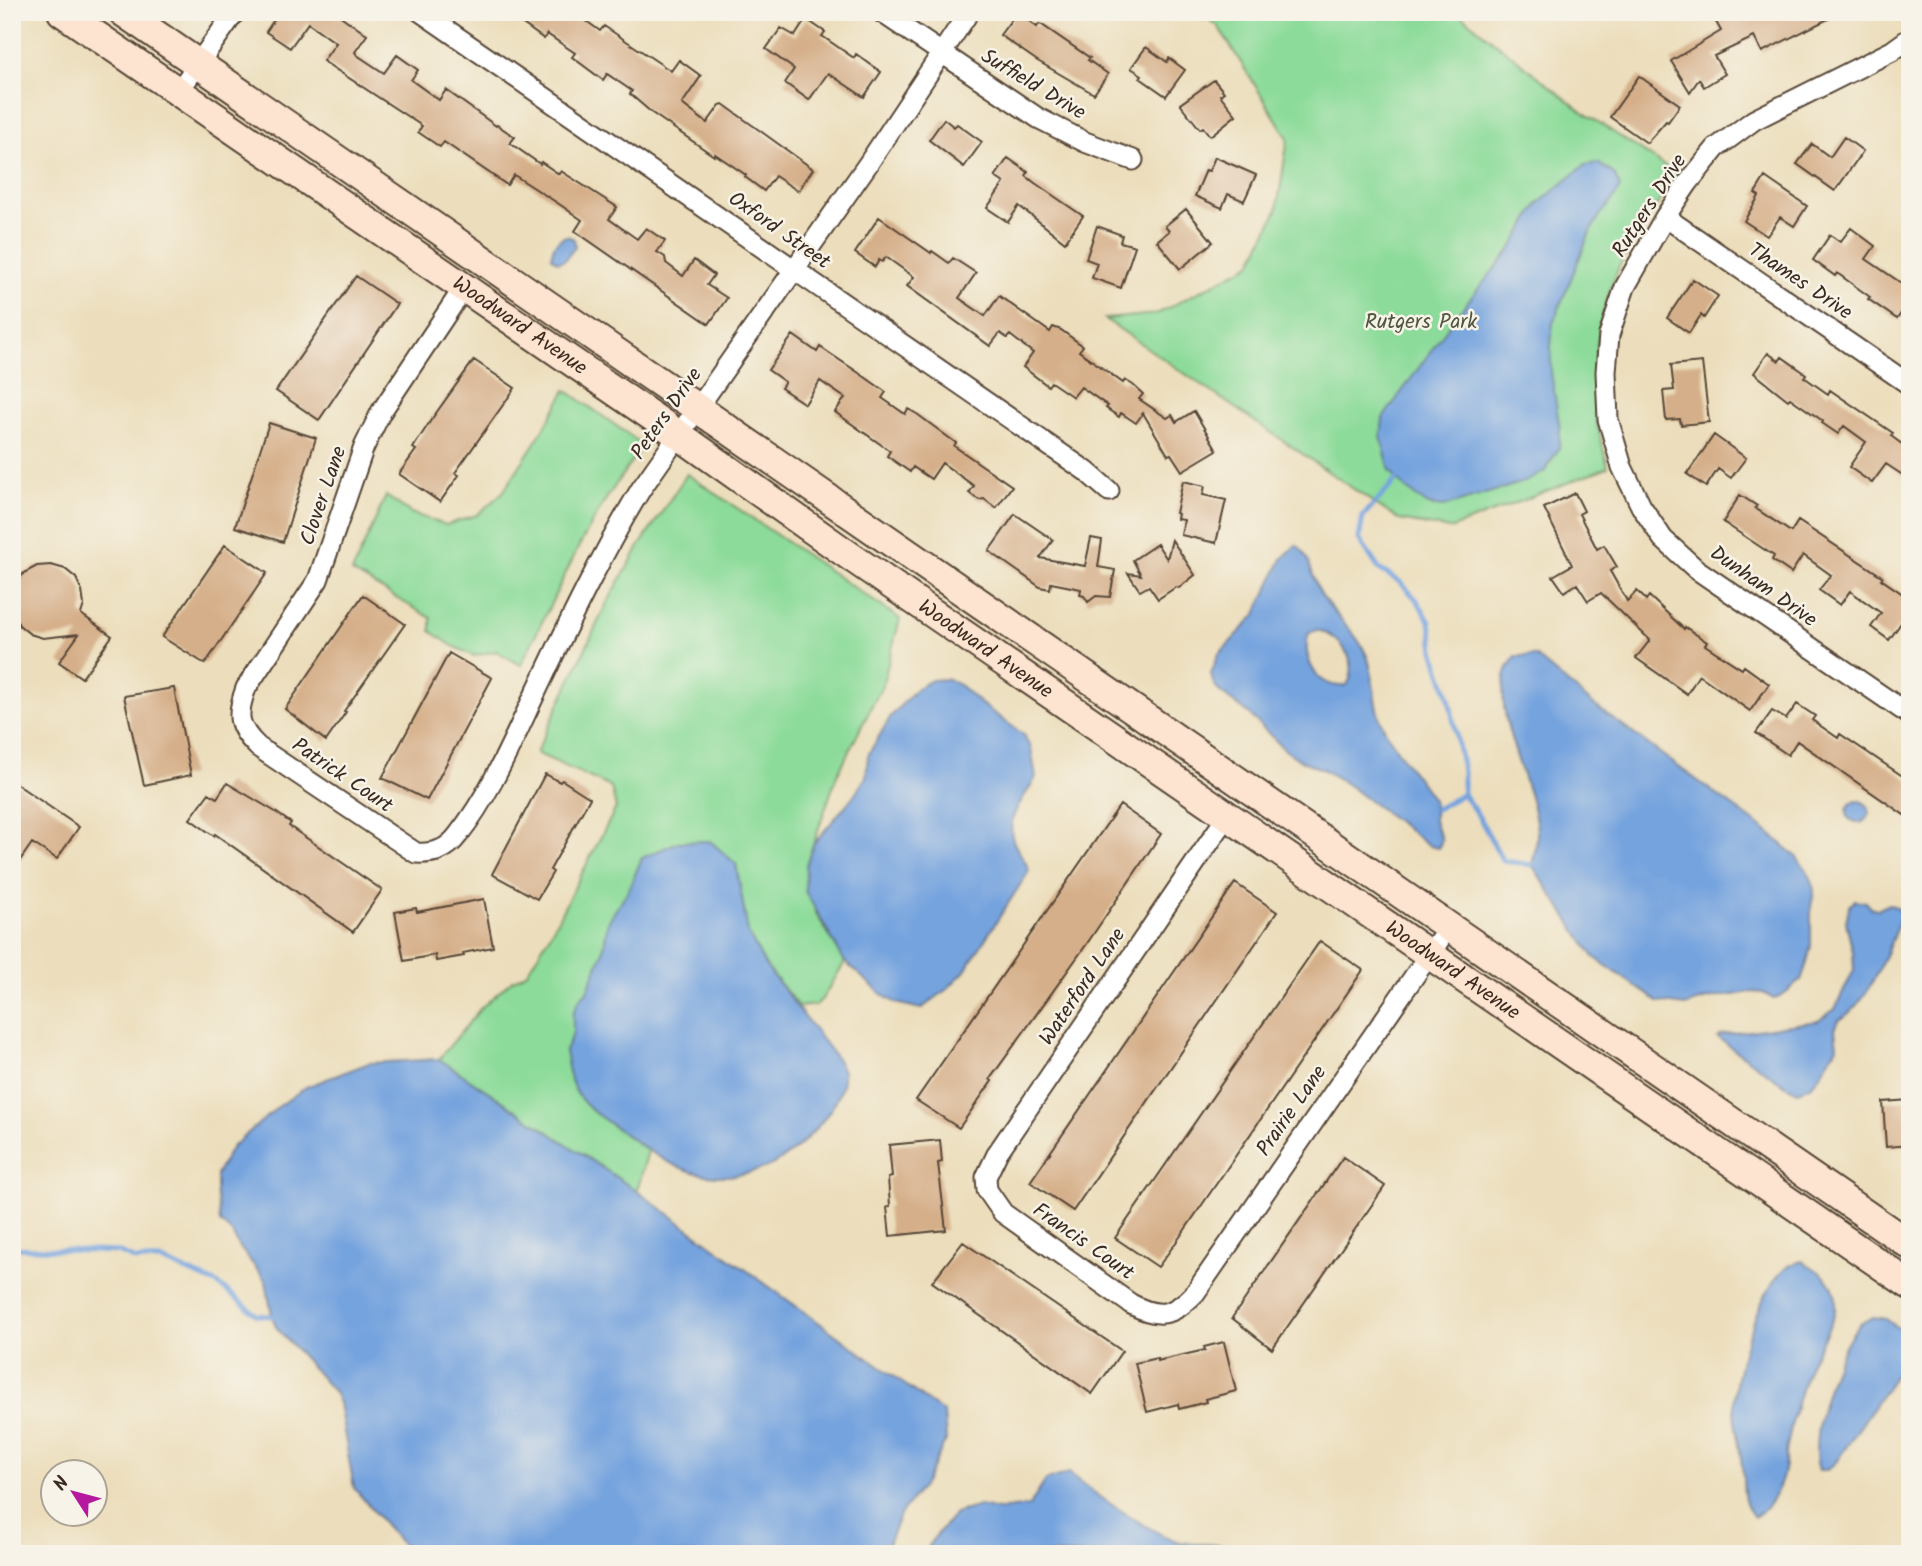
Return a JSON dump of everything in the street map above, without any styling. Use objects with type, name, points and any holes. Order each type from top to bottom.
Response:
[{"type":"street","name":"Woodward Avenue","points":[[62,12],[1910,1285]]},
{"type":"street","name":"Woodward Avenue","points":[[123,12],[1910,1245]]},
{"type":"street","points":[[178,92],[235,12]]},
{"type":"street","name":"Oxford Street","points":[[421,12],[1086,471],[1109,491]]},
{"type":"street","name":"Suffield Drive","points":[[881,12],[1038,118],[1085,142],[1133,160]]},
{"type":"street","name":"Peters Drive","points":[[430,854],[443,850],[457,837],[485,794],[617,528],[969,12]]},
{"type":"street","name":"Rutgers Drive","points":[[1622,467],[1608,419],[1606,372],[1609,335],[1625,287],[1688,183],[1716,148],[1754,120],[1892,51],[1910,38]]},
{"type":"street","name":"Thames Drive","points":[[1665,218],[1910,385]]},
{"type":"street","name":"Clover Lane","points":[[239,721],[240,705],[246,688],[318,580],[364,447],[381,412],[463,289]]},
{"type":"street","name":"Dunham Drive","points":[[1622,467],[1641,506],[1663,538],[1696,569],[1910,715]]},
{"type":"street","name":"Patrick Court","points":[[239,721],[246,735],[258,747],[416,853],[430,854]]},
{"type":"street","name":"Waterford Lane","points":[[987,1190],[986,1177],[998,1152],[1228,815]]},
{"type":"street","name":"Prairie Lane","points":[[1165,1314],[1181,1307],[1195,1293],[1449,926]]},
{"type":"street","name":"Francis Court","points":[[987,1190],[1003,1213],[1131,1304],[1147,1312],[1165,1314]]},
{"type":"green space","name":"Rutgers Park","points":[[1199,12],[1457,12],[1580,110],[1678,175],[1629,247],[1619,266],[1605,307],[1596,350],[1595,393],[1597,421],[1608,467],[1450,529],[1399,520],[1105,319],[1157,314],[1251,264],[1277,210],[1288,138],[1218,26]]},
{"type":"green space","points":[[566,390],[643,445],[606,499],[579,546],[521,665],[496,651],[474,656],[431,631],[431,618],[352,572],[386,496],[411,513],[446,525],[477,515],[503,492]]},
{"type":"green space","points":[[687,474],[900,619],[882,686],[837,775],[806,865],[815,912],[845,962],[822,999],[816,1005],[799,1007],[765,965],[748,933],[736,864],[642,858],[629,889],[608,922],[603,952],[587,992],[579,1000],[573,1013],[573,1033],[565,1051],[572,1083],[591,1110],[648,1151],[637,1191],[439,1059],[481,1008],[510,982],[527,972],[548,938],[616,808],[611,787],[536,753],[606,605],[639,547]]},
{"type":"water","points":[[1598,163],[1614,174],[1620,187],[1590,232],[1553,323],[1551,372],[1560,429],[1559,448],[1545,471],[1527,481],[1443,507],[1428,505],[1405,488],[1390,471],[1381,437],[1383,418],[1455,317],[1512,248],[1539,203],[1585,165]]},
{"type":"water","points":[[567,236],[574,239],[575,247],[565,260],[558,262],[552,258],[553,248]]},
{"type":"water","points":[[1296,545],[1301,549],[1325,601],[1351,631],[1367,656],[1377,711],[1385,729],[1433,800],[1434,819],[1441,840],[1438,848],[1430,846],[1348,785],[1285,750],[1249,714],[1219,691],[1213,682],[1211,674],[1218,655],[1255,616],[1282,559]],"holes":[[[1316,630],[1340,643],[1349,659],[1351,676],[1347,685],[1328,683],[1320,678],[1309,662],[1309,633]]]},
{"type":"water","points":[[1516,656],[1535,656],[1594,705],[1764,829],[1795,855],[1812,880],[1814,892],[1811,906],[1811,945],[1807,963],[1801,980],[1788,991],[1774,999],[1763,993],[1751,992],[1707,999],[1685,1006],[1658,1002],[1594,957],[1532,865],[1537,839],[1536,822],[1504,706],[1503,687],[1507,670]]},
{"type":"water","points":[[948,679],[1024,735],[1031,749],[1036,777],[1014,815],[1011,831],[1029,871],[964,972],[921,1009],[896,1003],[884,996],[845,962],[805,891],[806,865],[814,843],[866,777],[868,755],[891,716],[917,688],[932,680]]},
{"type":"water","points":[[1858,801],[1868,808],[1869,812],[1862,822],[1858,823],[1848,816],[1847,812],[1854,802]]},
{"type":"water","points":[[710,841],[736,864],[748,933],[765,965],[836,1058],[843,1072],[838,1097],[821,1122],[800,1145],[765,1168],[724,1176],[704,1175],[680,1168],[646,1149],[596,1114],[574,1088],[565,1051],[573,1033],[573,1013],[579,1000],[587,992],[603,952],[608,922],[629,889],[642,858],[678,842]]},
{"type":"water","points":[[1855,900],[1866,902],[1871,908],[1878,909],[1889,904],[1898,908],[1901,916],[1869,988],[1850,1012],[1839,1020],[1835,1029],[1837,1047],[1811,1086],[1798,1091],[1786,1086],[1718,1038],[1722,1035],[1818,1021],[1835,1009],[1854,970],[1846,922],[1849,907]]},
{"type":"water","points":[[439,1059],[637,1191],[944,1413],[946,1440],[925,1483],[900,1515],[889,1541],[888,1554],[410,1554],[354,1488],[339,1403],[334,1392],[276,1327],[266,1281],[232,1233],[220,1222],[216,1175],[232,1147],[306,1087],[369,1063]]},
{"type":"water","points":[[1802,1261],[1829,1281],[1835,1293],[1835,1308],[1800,1393],[1780,1485],[1767,1505],[1754,1517],[1745,1499],[1735,1421],[1738,1373],[1750,1332],[1767,1294],[1787,1267]]},
{"type":"water","points":[[1874,1317],[1886,1319],[1910,1337],[1908,1356],[1836,1462],[1827,1470],[1819,1470],[1816,1455],[1820,1416],[1833,1374],[1850,1337],[1859,1325]]},
{"type":"water","points":[[1069,1473],[1156,1532],[1181,1542],[1239,1548],[1256,1554],[926,1554],[930,1543],[955,1513],[980,1506],[997,1510],[1029,1506],[1046,1480]]},
{"type":"building","points":[[279,12],[335,12],[367,35],[355,52],[357,55],[384,73],[397,55],[418,70],[411,80],[439,100],[446,90],[515,137],[510,143],[540,164],[541,162],[559,174],[561,171],[617,207],[609,219],[637,239],[646,228],[665,241],[657,252],[683,276],[694,260],[714,275],[707,285],[727,298],[709,324],[575,231],[582,220],[559,204],[514,175],[507,185],[444,142],[440,147],[418,132],[422,126],[323,61],[336,43],[308,23],[290,48],[266,32]]},
{"type":"building","points":[[506,12],[574,12],[600,31],[604,26],[671,71],[679,60],[701,76],[682,104],[707,123],[723,104],[813,169],[798,191],[775,176],[764,191],[745,177],[746,175],[652,113],[630,94],[632,91],[607,74],[603,80],[572,57],[575,53],[547,34],[544,39]]},
{"type":"building","points":[[1017,12],[1037,27],[1042,25],[1090,58],[1088,60],[1108,74],[1094,94],[1000,35]]},
{"type":"building","points":[[1736,12],[1842,12],[1762,52],[1754,37],[1714,56],[1725,74],[1704,87],[1699,79],[1690,92],[1671,61],[1721,31],[1716,22]]},
{"type":"building","points":[[806,19],[825,32],[822,36],[854,58],[856,54],[881,72],[864,97],[828,73],[809,100],[785,83],[794,69],[766,49],[781,28],[795,36]]},
{"type":"building","points":[[1146,47],[1167,62],[1169,58],[1185,70],[1166,96],[1140,78],[1142,75],[1131,68]]},
{"type":"building","points":[[1639,76],[1680,105],[1647,143],[1610,117]]},
{"type":"building","points":[[1214,80],[1224,92],[1220,95],[1236,115],[1210,136],[1203,127],[1200,129],[1180,104]]},
{"type":"building","points":[[944,119],[954,127],[957,124],[982,142],[964,167],[929,140]]},
{"type":"building","points":[[1844,137],[1863,151],[1835,191],[1797,164],[1812,144],[1830,157]]},
{"type":"building","points":[[1215,157],[1256,175],[1244,201],[1228,194],[1222,208],[1195,196]]},
{"type":"building","points":[[1008,158],[1028,172],[1026,176],[1035,183],[1083,216],[1065,242],[1019,206],[1008,222],[987,208],[1004,183],[995,177]]},
{"type":"building","points":[[1765,177],[1807,206],[1794,226],[1780,217],[1767,236],[1744,221],[1759,196],[1755,193]]},
{"type":"building","points":[[1186,209],[1213,242],[1180,269],[1157,241],[1169,231],[1165,226]]},
{"type":"building","points":[[879,217],[931,253],[932,251],[949,263],[953,258],[976,273],[959,298],[985,316],[999,296],[1050,332],[1053,327],[1061,330],[1083,346],[1079,351],[1123,383],[1125,380],[1133,385],[1143,394],[1139,399],[1167,418],[1172,415],[1176,422],[1194,411],[1217,450],[1182,471],[1171,454],[1168,455],[1143,413],[1136,423],[1121,413],[1119,417],[1081,387],[1073,397],[1051,382],[1048,386],[1023,367],[1033,353],[1010,335],[1007,338],[1000,333],[990,346],[907,286],[914,277],[886,257],[882,262],[879,260],[875,267],[855,253]]},
{"type":"building","points":[[1097,226],[1122,235],[1120,242],[1135,246],[1121,288],[1092,278],[1097,263],[1086,259]]},
{"type":"building","points":[[1851,228],[1875,246],[1866,259],[1910,289],[1910,300],[1897,319],[1837,273],[1835,276],[1813,260],[1830,235],[1840,242]]},
{"type":"building","points":[[356,276],[397,304],[319,420],[276,391]]},
{"type":"building","points":[[1693,279],[1718,296],[1704,318],[1701,315],[1689,333],[1667,318]]},
{"type":"building","points":[[793,335],[817,352],[820,347],[862,375],[886,392],[882,398],[905,414],[908,409],[917,414],[956,443],[954,446],[1012,486],[996,508],[969,493],[974,486],[942,463],[931,479],[913,467],[910,472],[887,456],[890,451],[835,412],[845,398],[820,381],[805,404],[781,388],[785,382],[768,370]]},
{"type":"building","points":[[1768,353],[1779,361],[1782,357],[1828,394],[1830,390],[1893,433],[1891,436],[1910,450],[1910,480],[1886,464],[1872,483],[1849,467],[1866,442],[1844,426],[1838,434],[1754,373]]},
{"type":"building","points":[[474,360],[515,388],[455,473],[459,475],[440,502],[399,474],[416,450],[413,448],[431,420]]},
{"type":"building","points":[[1702,362],[1709,422],[1681,425],[1680,419],[1666,420],[1663,391],[1674,390],[1671,365]]},
{"type":"building","points":[[269,423],[316,438],[283,542],[235,527]]},
{"type":"building","points":[[1714,435],[1746,458],[1731,478],[1718,469],[1706,487],[1687,474]]},
{"type":"building","points":[[1183,481],[1205,486],[1203,495],[1226,500],[1216,543],[1181,535],[1184,520],[1177,519],[1176,513]]},
{"type":"building","points":[[1575,493],[1584,511],[1579,514],[1597,549],[1604,545],[1617,567],[1610,571],[1627,601],[1637,591],[1646,600],[1649,596],[1684,629],[1685,627],[1707,642],[1705,645],[1742,669],[1744,666],[1769,684],[1750,711],[1699,675],[1687,694],[1636,658],[1650,640],[1601,593],[1588,601],[1577,584],[1564,592],[1553,576],[1572,565],[1544,508]]},
{"type":"building","points":[[1740,495],[1791,532],[1798,521],[1883,577],[1881,579],[1910,599],[1910,630],[1901,623],[1889,640],[1871,627],[1881,613],[1850,591],[1840,605],[1819,590],[1831,575],[1803,555],[1791,573],[1772,560],[1774,556],[1723,522]]},
{"type":"building","points":[[1015,514],[1053,540],[1040,558],[1085,566],[1091,538],[1102,540],[1098,567],[1115,570],[1110,597],[1096,596],[1088,602],[1080,595],[1081,589],[1051,583],[1050,589],[1040,587],[989,551]]},
{"type":"building","points":[[1172,540],[1195,575],[1179,588],[1176,587],[1158,599],[1149,586],[1140,591],[1128,573],[1141,575],[1133,560],[1157,544],[1167,559]]},
{"type":"building","points":[[225,545],[267,573],[205,664],[162,637]]},
{"type":"building","points":[[51,565],[65,569],[76,578],[84,605],[81,614],[112,636],[82,678],[59,662],[79,634],[43,638],[30,634],[19,625],[12,612],[12,593],[24,573],[37,566]]},
{"type":"building","points":[[363,595],[405,624],[326,741],[285,709]]},
{"type":"building","points":[[449,653],[492,678],[427,800],[382,778]]},
{"type":"building","points":[[174,688],[191,775],[144,785],[124,696]]},
{"type":"building","points":[[1797,704],[1815,716],[1812,720],[1838,738],[1840,734],[1910,781],[1910,819],[1797,741],[1788,755],[1756,733],[1772,711],[1786,719]]},
{"type":"building","points":[[545,774],[560,782],[562,780],[590,798],[537,899],[492,874]]},
{"type":"building","points":[[12,781],[79,827],[57,859],[32,843],[12,872]]},
{"type":"building","points":[[227,783],[274,811],[291,823],[289,826],[382,890],[353,932],[190,819],[209,793],[217,798]]},
{"type":"building","points":[[1120,805],[1161,834],[990,1079],[992,1081],[959,1128],[916,1100]]},
{"type":"building","points":[[1235,883],[1277,912],[1073,1211],[1030,1182]]},
{"type":"building","points":[[484,899],[493,947],[436,961],[435,955],[404,961],[395,912],[416,908],[417,912]]},
{"type":"building","points":[[1320,941],[1363,970],[1158,1267],[1115,1238]]},
{"type":"building","points":[[1910,1100],[1910,1145],[1886,1147],[1883,1102]]},
{"type":"building","points":[[940,1140],[942,1162],[938,1163],[946,1230],[890,1236],[887,1207],[890,1206],[888,1178],[892,1177],[889,1145]]},
{"type":"building","points":[[1343,1157],[1385,1186],[1272,1349],[1232,1318]]},
{"type":"building","points":[[963,1242],[1122,1351],[1092,1394],[932,1282]]},
{"type":"building","points":[[1224,1342],[1236,1391],[1179,1409],[1178,1404],[1147,1412],[1135,1363],[1205,1350],[1204,1347]]},
{"type":"waterway","points":[[1397,479],[1363,516],[1359,539],[1379,569],[1400,582],[1417,600],[1430,622],[1434,650],[1449,698],[1463,771],[1463,794],[1503,861],[1532,865]]},
{"type":"waterway","points":[[1436,809],[1463,794]]},
{"type":"waterway","points":[[12,1248],[118,1252],[136,1260],[161,1260],[218,1284],[257,1315],[272,1316]]}]
